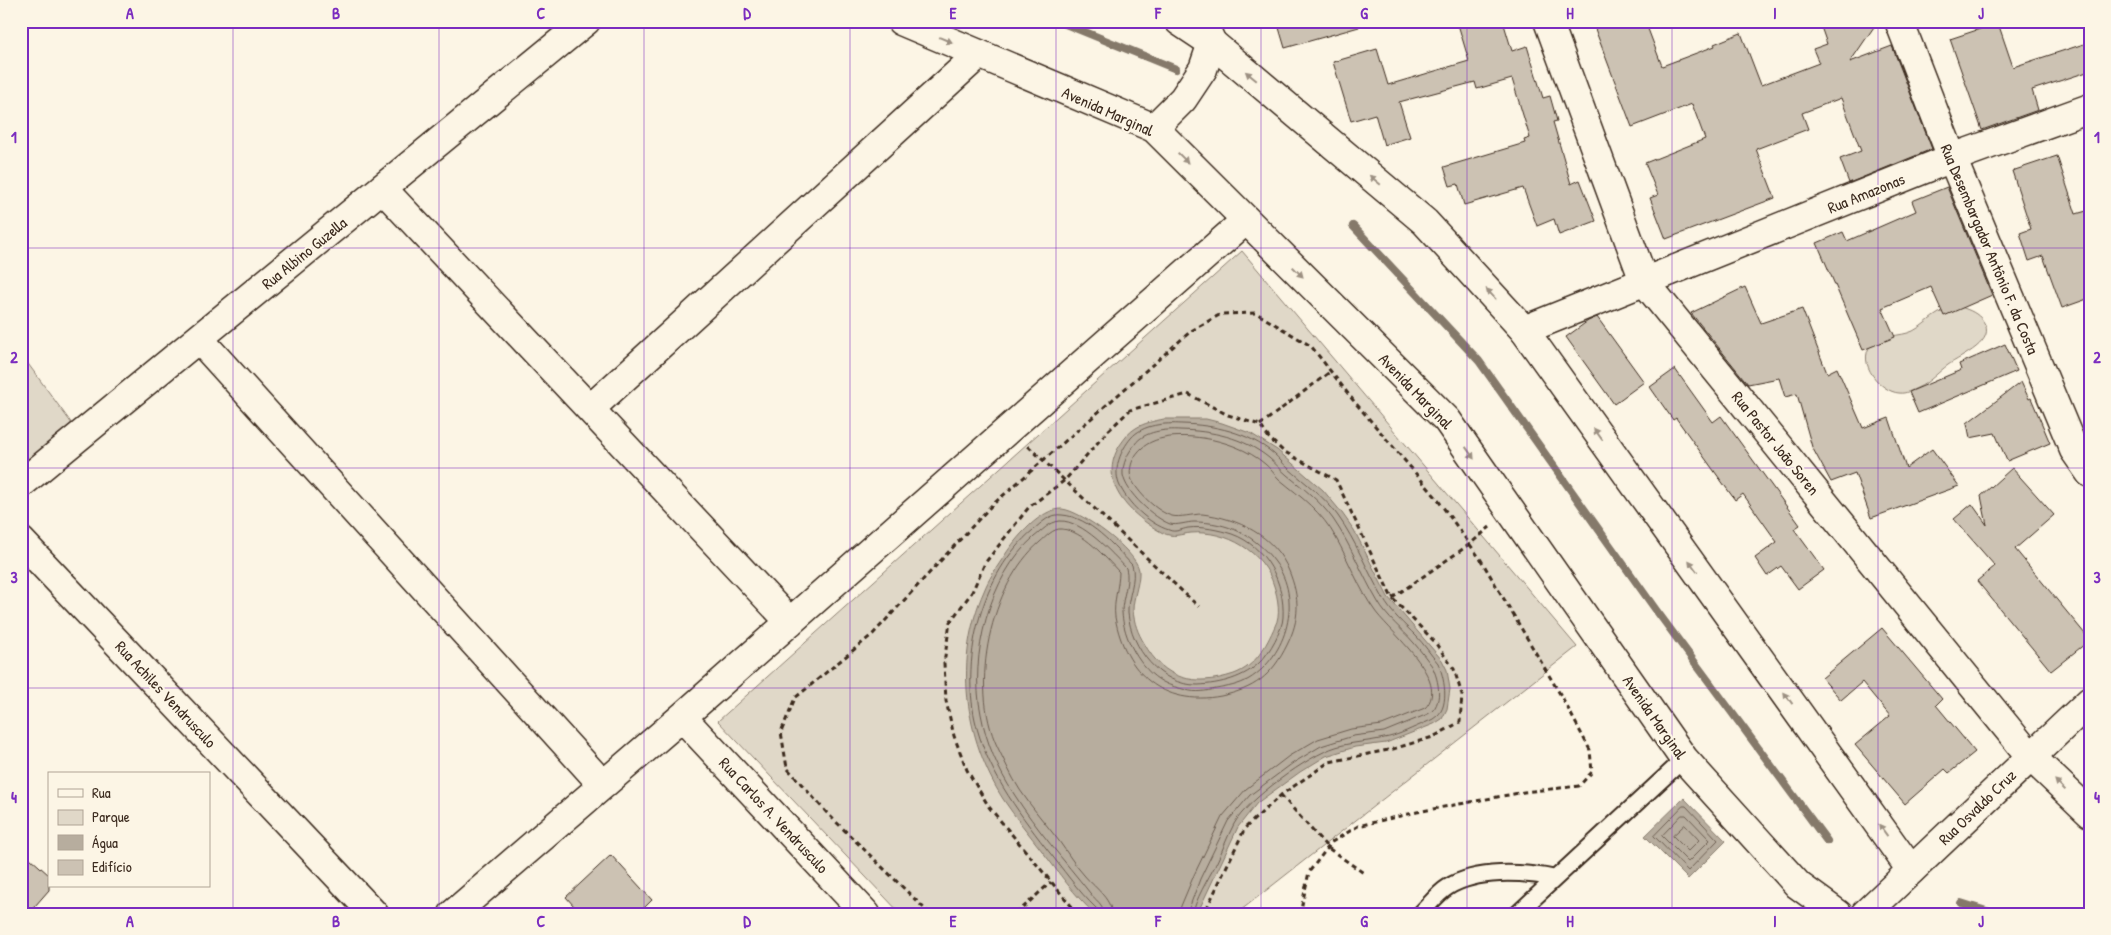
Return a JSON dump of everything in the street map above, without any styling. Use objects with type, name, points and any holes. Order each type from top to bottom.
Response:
[{"type":"main road","name":"Rua Albino Guzella","points":[[21,484],[586,21]]},
{"type":"main road","name":"Avenida Marginal","points":[[901,21],[1154,128],[1447,420],[1684,759],[1798,885],[1838,914]]},
{"type":"main road","points":[[1179,21],[1207,32],[1425,222],[1524,330],[1911,870]]},
{"type":"main road","name":"Rua Pastor João Soren","points":[[1548,21],[1644,281],[2030,756],[2090,813]]},
{"type":"main road","name":"Rua Desembargador Antônio F. da Costa","points":[[1899,21],[1952,158],[2074,450],[2090,473]]},
{"type":"main road","points":[[1154,128],[1183,99],[1203,69],[1207,32]]},
{"type":"main road","points":[[590,409],[978,54]]},
{"type":"main road","name":"Rua Amazonas","points":[[1524,330],[1952,158],[2090,108]]},
{"type":"main road","points":[[382,188],[790,622]]},
{"type":"main road","points":[[453,914],[682,717],[1246,220]]},
{"type":"main road","points":[[199,339],[603,785]]},
{"type":"main road","name":"Rua Achiles Vendrusculo","points":[[21,541],[374,914]]},
{"type":"main road","name":"Rua Osvaldo Cruz","points":[[1871,913],[1911,870],[2090,701]]},
{"type":"main road","name":"Rua Carlos A. Vendrusculo","points":[[682,717],[866,914]]},
{"type":"lane","points":[[1517,914],[1684,759]]},
{"type":"lane","points":[[1420,914],[1446,888],[1469,877],[1522,872],[1554,878]]},
{"type":"path","points":[[930,914],[827,813],[787,768],[781,732],[794,698],[873,634],[991,506],[1191,331],[1221,314],[1256,313],[1311,346],[1353,400],[1436,496],[1481,560],[1568,708],[1590,750],[1592,772],[1579,786],[1417,812],[1358,826],[1332,842],[1309,872],[1300,914]]},
{"type":"path","points":[[1260,425],[1331,371]]},
{"type":"path","points":[[1078,914],[989,806],[966,770],[954,736],[946,701],[944,663],[950,622],[972,592],[985,563],[1029,507],[1065,480],[1107,432],[1130,410],[1188,394],[1228,415],[1260,425],[1269,438],[1283,451],[1336,480],[1392,598],[1434,641],[1454,669],[1462,695],[1460,722],[1433,737],[1393,749],[1329,762],[1281,795],[1245,828],[1204,914]]},
{"type":"path","points":[[1010,428],[1199,607]]},
{"type":"path","points":[[1392,598],[1470,544],[1510,510]]},
{"type":"path","points":[[1281,795],[1328,848],[1365,874]]},
{"type":"path","points":[[1016,914],[1052,882]]},
{"type":"green space","points":[[1242,251],[1577,647],[1236,914],[901,914],[718,721]]},
{"type":"green space","points":[[1961,307],[1979,316],[1986,328],[1986,335],[1976,347],[1948,365],[1926,383],[1909,392],[1892,391],[1878,382],[1869,368],[1867,360],[1867,352],[1875,341],[1885,337],[1908,333],[1939,313]]},
{"type":"green space","points":[[26,361],[75,428],[21,471],[21,363]]},
{"type":"water","points":[[1164,419],[1206,419],[1250,433],[1277,450],[1323,490],[1354,530],[1388,597],[1442,660],[1447,670],[1450,689],[1447,709],[1442,719],[1434,724],[1386,743],[1355,747],[1326,756],[1257,803],[1238,827],[1197,914],[1095,914],[1067,884],[1017,819],[990,775],[979,750],[972,724],[967,670],[969,643],[975,617],[986,586],[1009,548],[1037,519],[1054,510],[1062,509],[1071,511],[1107,533],[1136,562],[1139,575],[1133,605],[1135,624],[1144,643],[1161,665],[1182,677],[1206,680],[1234,674],[1254,661],[1272,633],[1277,622],[1278,612],[1278,601],[1274,586],[1262,563],[1253,553],[1242,546],[1218,535],[1191,533],[1174,535],[1163,533],[1129,508],[1120,497],[1115,485],[1112,472],[1114,459],[1120,445],[1131,431],[1139,426]]},
{"type":"water","points":[[1684,798],[1726,841],[1688,879],[1645,836]]},
{"type":"building","points":[[1277,21],[1359,21],[1359,27],[1285,48]]},
{"type":"building","points":[[1457,21],[1503,21],[1512,51],[1527,46],[1543,98],[1550,96],[1557,121],[1553,122],[1571,184],[1580,180],[1596,221],[1559,235],[1554,219],[1537,226],[1523,188],[1464,205],[1458,184],[1450,186],[1444,167],[1525,143],[1524,140],[1530,138],[1512,79],[1477,89],[1475,82],[1399,102],[1410,137],[1384,145],[1375,114],[1351,121],[1333,62],[1377,49],[1388,85],[1469,61]]},
{"type":"building","points":[[1592,21],[1645,21],[1662,66],[1715,46],[1714,44],[1741,33],[1761,85],[1819,63],[1813,49],[1827,44],[1819,21],[1878,21],[1850,62],[1892,46],[1932,149],[1849,183],[1840,159],[1861,151],[1841,98],[1802,113],[1808,129],[1756,149],[1775,198],[1666,239],[1650,198],[1658,195],[1645,163],[1705,139],[1692,104],[1632,127]]},
{"type":"building","points":[[1998,23],[2013,67],[2090,42],[2090,71],[2032,90],[2038,110],[1982,130],[1950,39]]},
{"type":"building","points":[[2057,156],[2076,214],[2090,210],[2090,298],[2062,308],[2043,256],[2029,261],[2020,233],[2031,229],[2012,171]]},
{"type":"building","points":[[1947,187],[1992,295],[1944,316],[1931,287],[1882,308],[1895,337],[1863,350],[1817,243],[1843,232],[1847,241],[1916,211],[1912,201]]},
{"type":"building","points":[[1745,287],[1761,323],[1802,309],[1827,373],[1837,368],[1863,428],[1889,418],[1906,468],[1932,449],[1959,486],[1871,518],[1855,473],[1831,482],[1812,447],[1797,394],[1785,397],[1779,378],[1748,384],[1691,313]]},
{"type":"building","points":[[1597,317],[1644,382],[1614,404],[1566,337],[1588,321]]},
{"type":"building","points":[[2005,344],[2017,371],[1918,413],[1909,392],[1961,370],[1959,364]]},
{"type":"building","points":[[1675,369],[1713,422],[1721,416],[1800,525],[1794,529],[1824,570],[1798,589],[1781,566],[1767,576],[1755,558],[1777,542],[1743,494],[1735,500],[1676,418],[1673,420],[1650,387]]},
{"type":"building","points":[[2021,382],[2029,399],[2031,398],[2050,443],[2007,461],[1995,433],[1970,438],[1967,423]]},
{"type":"building","points":[[2012,468],[2054,515],[2015,549],[2090,640],[2051,671],[1977,581],[1995,566],[1954,519],[1972,504],[1987,525],[1981,496]]},
{"type":"building","points":[[1882,628],[1942,699],[1936,705],[1975,752],[1949,773],[1945,769],[1905,804],[1855,745],[1890,716],[1862,682],[1841,700],[1822,678]]},
{"type":"building","points":[[21,850],[48,874],[49,890],[28,914],[21,914]]},
{"type":"building","points":[[611,855],[652,900],[638,914],[581,914],[566,897]]},
{"type":"waterway","points":[[1058,21],[1176,69]]},
{"type":"waterway","points":[[1353,226],[1479,361],[1656,610],[1827,841]]},
{"type":"waterway","points":[[1961,903],[1996,914]]}]
